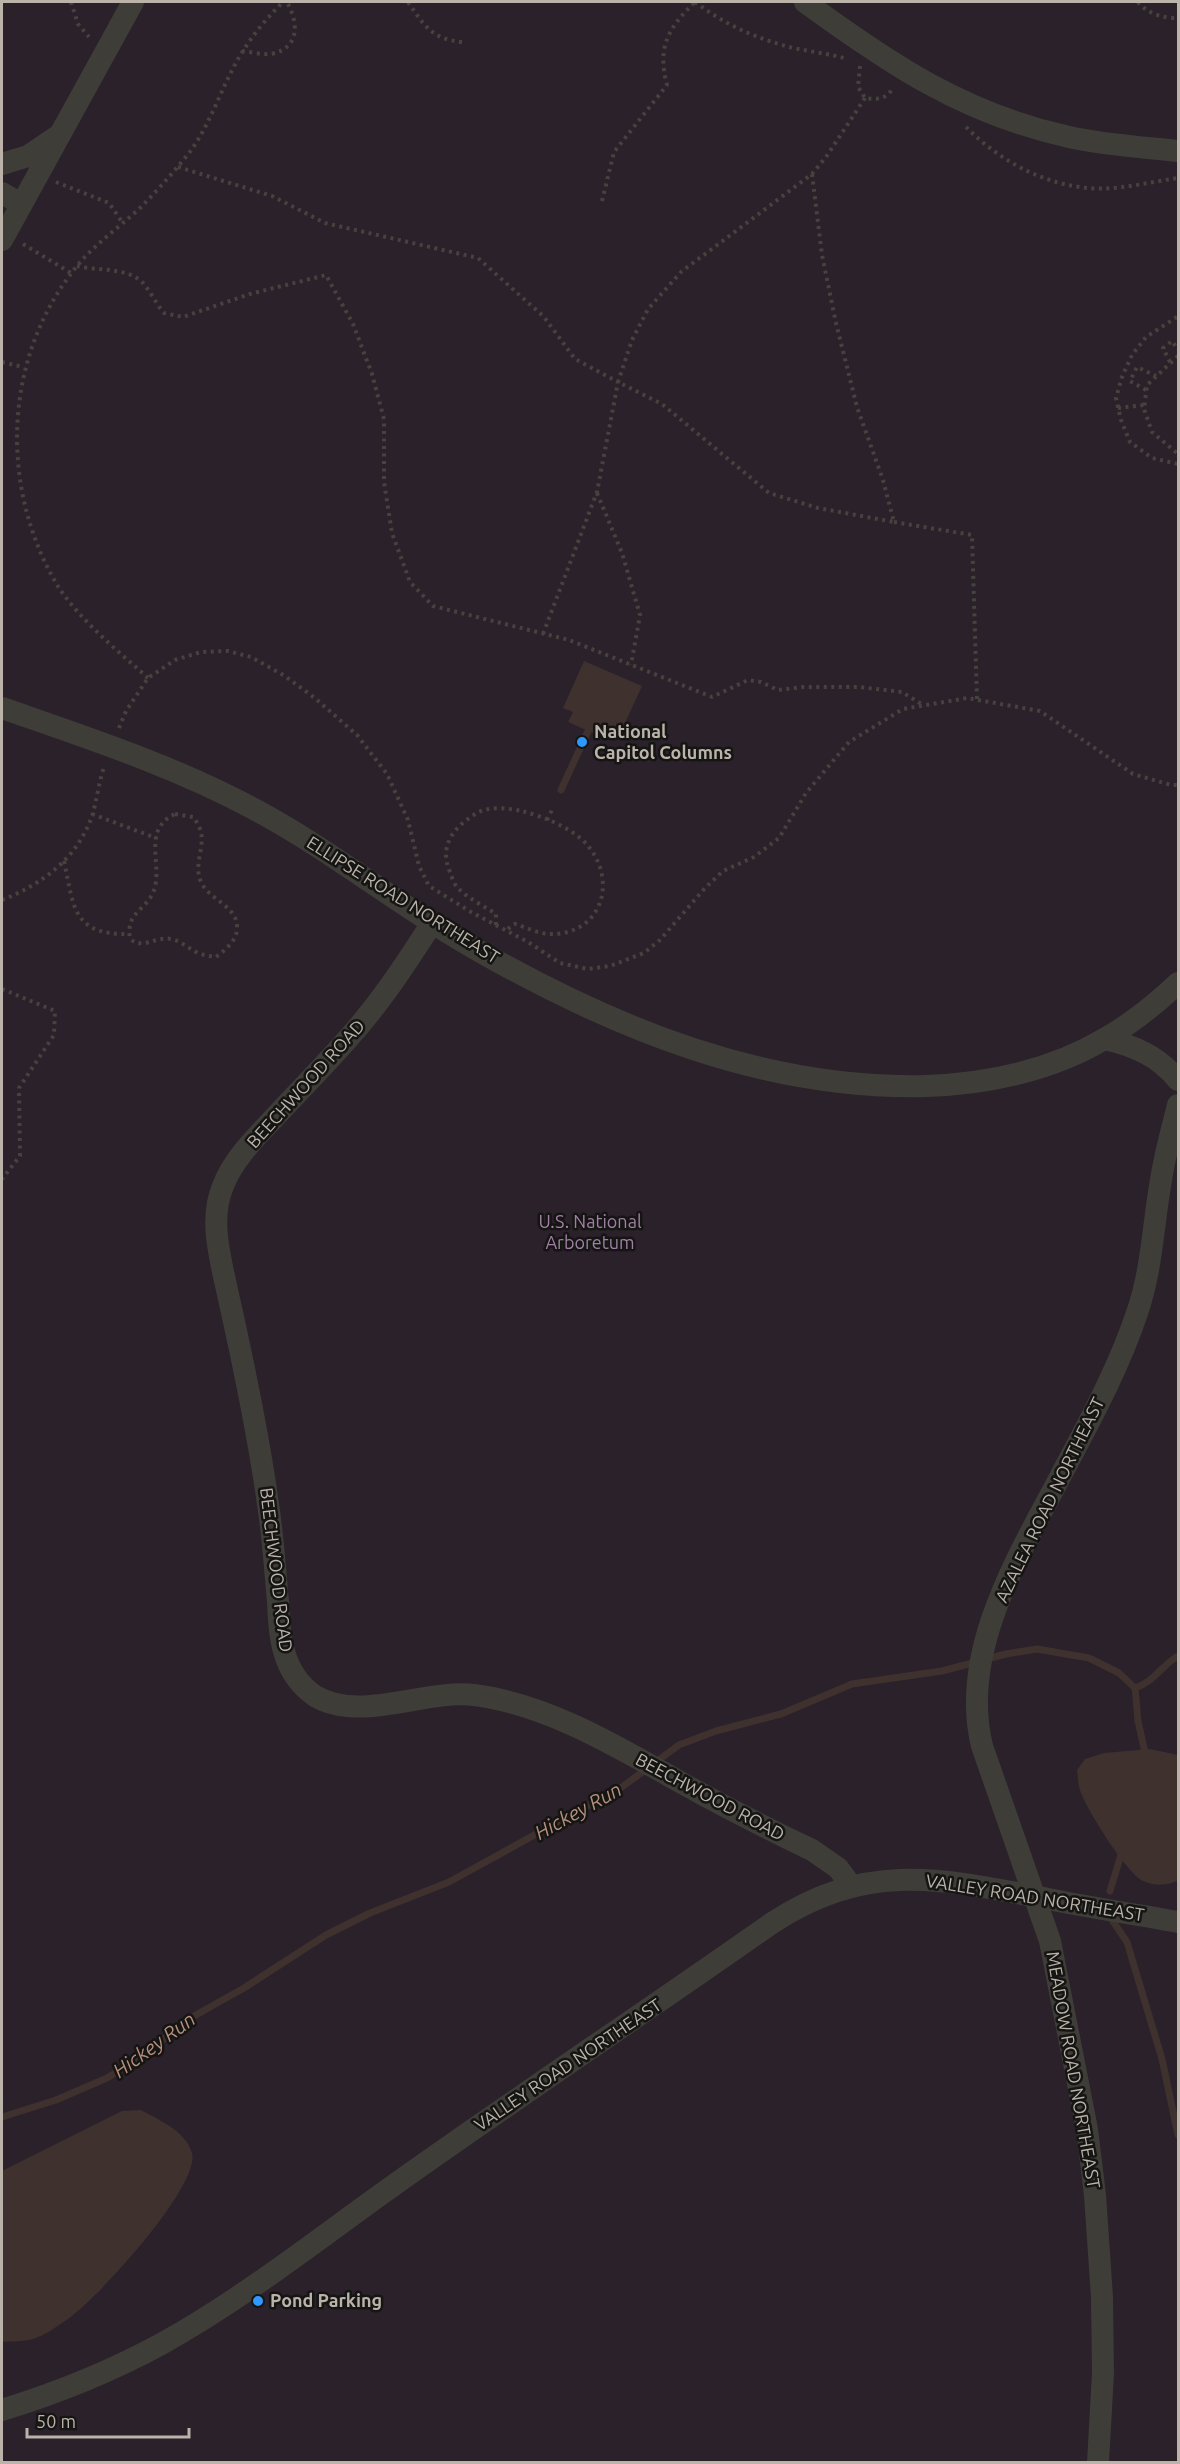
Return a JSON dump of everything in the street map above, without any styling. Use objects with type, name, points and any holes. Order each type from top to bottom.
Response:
[{"type":"street","points":[[3,236],[133,2]]},
{"type":"street","points":[[805,2],[888,61],[975,106],[1028,126],[1068,137],[1179,151]]},
{"type":"street","points":[[2,164],[28,156],[60,135]]},
{"type":"street","points":[[2,193],[21,204]]},
{"type":"street","name":"ELLIPSE ROAD NORTHEAST","points":[[2,708],[129,753],[224,793],[306,838],[481,953],[616,1020],[705,1053],[764,1069],[810,1079],[867,1085],[912,1086],[979,1081],[1040,1067],[1105,1039],[1179,983]]},
{"type":"street","name":"BEECHWOOD ROAD","points":[[432,922],[396,980],[369,1014],[241,1155],[222,1188],[217,1206],[216,1225],[220,1258],[245,1373],[268,1506],[281,1640],[288,1663],[299,1682],[314,1695],[332,1703],[358,1706],[438,1695],[480,1695],[546,1714],[622,1749],[685,1785],[828,1860],[846,1876],[852,1887]]},
{"type":"street","points":[[1105,1039],[1131,1045],[1155,1057],[1179,1080]]},
{"type":"street","name":"AZALEA ROAD NORTHEAST","points":[[1033,1896],[982,1746],[977,1720],[981,1665],[992,1623],[1012,1571],[1106,1389],[1137,1314],[1150,1264],[1166,1152],[1179,1105]]},
{"type":"street","name":"VALLEY ROAD NORTHEAST","points":[[2,2410],[46,2396],[111,2369],[175,2336],[280,2268],[394,2185],[772,1923],[821,1897],[852,1887],[899,1880],[931,1880],[1179,1922]]},
{"type":"street","name":"MEADOW ROAD NORTHEAST","points":[[1033,1896],[1050,1941],[1058,1975],[1091,2155],[1102,2317],[1103,2373],[1098,2463]]},
{"type":"path","points":[[71,2],[83,32],[108,47]]},
{"type":"path","points":[[148,678],[74,608],[44,565],[30,534],[16,483],[13,418],[23,367],[47,308],[71,273],[97,243],[148,200],[178,167],[205,128],[242,51],[264,21],[285,2],[294,14],[297,26],[289,43],[281,50],[270,54],[242,51]]},
{"type":"path","points":[[408,2],[426,29],[440,37],[462,42]]},
{"type":"path","points":[[602,201],[614,152],[667,85],[663,70],[663,48],[670,30],[695,2],[719,19],[750,34],[778,44],[851,60]]},
{"type":"path","points":[[1138,2],[1143,8],[1168,19],[1179,18]]},
{"type":"path","points":[[868,67],[860,63],[858,87],[866,98],[875,100],[885,97],[891,92],[896,81]]},
{"type":"path","points":[[543,634],[597,492],[618,382],[632,340],[648,309],[681,272],[812,174],[866,98]]},
{"type":"path","points":[[959,120],[985,145],[1011,164],[1048,179],[1088,188],[1131,186],[1179,178]]},
{"type":"path","points":[[178,167],[272,196],[325,223],[478,258],[544,318],[575,359],[662,404],[769,493],[818,508],[972,535],[977,700]]},
{"type":"path","points":[[39,172],[68,188],[90,194],[108,203],[122,222]]},
{"type":"path","points":[[812,174],[822,255],[836,323],[857,407],[883,480],[894,522]]},
{"type":"path","points":[[3,236],[71,273]]},
{"type":"path","points":[[77,266],[127,273],[142,282],[164,313],[183,317],[250,294],[326,275],[353,324],[372,374],[384,419],[384,482],[392,533],[410,582],[433,606],[569,640],[712,697],[748,680],[761,682],[778,690],[803,687],[859,687],[902,692],[924,706]]},
{"type":"path","points":[[1178,318],[1146,337],[1132,356],[1122,377],[1116,399],[1130,442],[1152,458],[1179,464]]},
{"type":"path","points":[[1170,362],[1163,348],[1172,341],[1179,350]]},
{"type":"path","points":[[1179,356],[1147,385],[1144,405],[1152,432],[1179,454]]},
{"type":"path","points":[[2,362],[23,367]]},
{"type":"path","points":[[1146,390],[1130,381],[1137,367],[1156,376]]},
{"type":"path","points":[[1118,408],[1144,405]]},
{"type":"path","points":[[597,492],[622,553],[640,615],[631,665]]},
{"type":"path","points":[[115,737],[126,711],[148,678],[175,660],[201,652],[228,651],[251,657],[285,676],[316,699],[357,735],[387,774],[408,820],[418,866],[429,886],[496,926],[528,942],[548,957],[573,967],[588,969],[610,966],[644,953],[660,940],[705,888],[723,871],[754,856],[779,838],[806,793],[849,742],[903,709],[967,698],[1040,711],[1133,774],[1171,785],[1179,785]]},
{"type":"path","points":[[2,900],[31,887],[55,872],[78,844],[92,814],[105,765]]},
{"type":"path","points":[[496,926],[496,914],[457,888],[446,864],[448,841],[461,822],[483,809],[509,809],[532,813],[570,832],[588,846],[599,864],[605,884],[600,905],[590,920],[572,931],[549,934],[515,924],[506,930]]},
{"type":"path","points":[[547,820],[552,810]]},
{"type":"path","points":[[92,814],[156,838]]},
{"type":"path","points":[[175,814],[193,817],[199,824],[203,848],[198,869],[203,887],[234,915],[237,928],[234,940],[216,957],[201,954],[171,939],[136,944],[130,939],[128,928],[136,912],[152,895],[156,838],[160,826],[168,817],[175,814]]},
{"type":"path","points":[[64,861],[74,910],[87,925],[96,932],[129,934]]},
{"type":"path","points":[[2,989],[55,1011],[54,1035],[19,1088],[20,1156],[2,1179]]},
{"type":"green space","name":"U.S. National Arboretum","points":[[2,2],[1178,2],[1178,2462],[2,2462]]},
{"type":"shaded area","points":[[584,661],[642,686],[620,734],[611,730],[606,739],[568,722],[573,712],[563,708]]},
{"type":"shaded area","points":[[1150,1749],[1178,1755],[1178,1880],[1161,1885],[1143,1881],[1135,1875],[1108,1841],[1081,1793],[1077,1770],[1085,1759],[1104,1753]]},
{"type":"shaded area","points":[[141,2110],[178,2132],[189,2145],[192,2153],[190,2169],[180,2191],[143,2243],[79,2310],[54,2329],[37,2338],[2,2342],[2,2171],[122,2111]]},
{"type":"waterway","points":[[561,790],[588,731]]},
{"type":"waterway","name":"Hickey Run","points":[[2,2117],[56,2100],[107,2078],[140,2058],[187,2020],[244,1988],[326,1935],[370,1913],[449,1882],[622,1787],[679,1745],[716,1731],[781,1714],[852,1684],[942,1671],[1006,1654],[1037,1649],[1089,1658],[1119,1673],[1135,1688],[1153,1678],[1178,1656]]},
{"type":"waterway","points":[[1135,1688],[1138,1721],[1146,1757]]},
{"type":"waterway","points":[[1110,1891],[1123,1848]]},
{"type":"waterway","points":[[1112,1920],[1127,1942],[1162,2059],[1178,2135]]},
{"type":"place","name":"National Capitol Columns","points":[[582,742]]},
{"type":"place","name":"Pond Parking","points":[[258,2301]]}]
